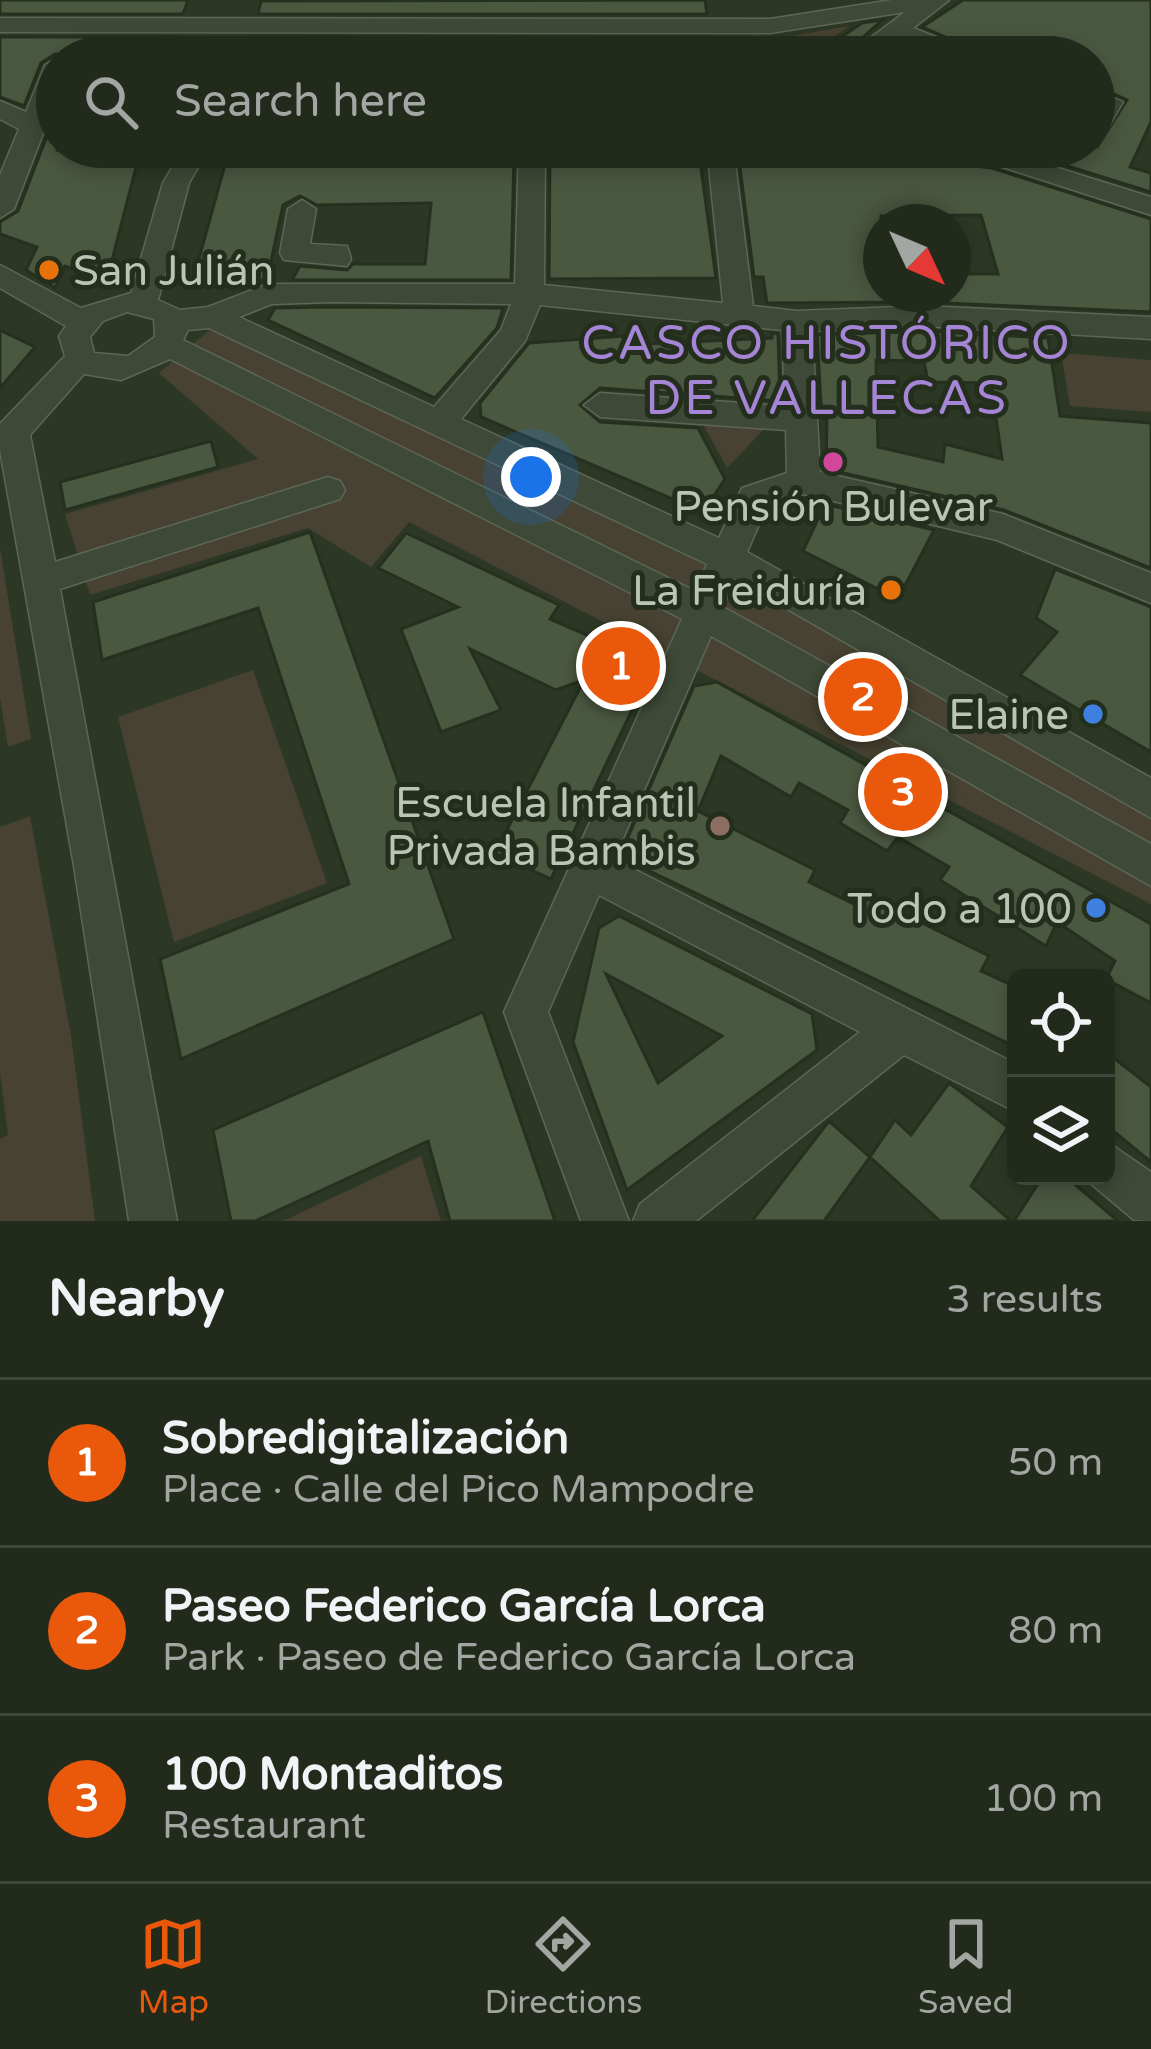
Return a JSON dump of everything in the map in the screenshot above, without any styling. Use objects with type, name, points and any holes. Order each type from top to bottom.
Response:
[{"type":"street","points":[[69,36],[82,0]]},
{"type":"street","points":[[228,36],[238,0]]},
{"type":"street","points":[[372,27],[376,0]]},
{"type":"street","points":[[529,0],[529,36]]},
{"type":"street","points":[[658,0],[661,26]]},
{"type":"street","points":[[0,26],[770,26],[937,0]]},
{"type":"street","points":[[886,36],[937,0]]},
{"type":"street","points":[[894,30],[912,36]]},
{"type":"street","points":[[0,110],[36,137]]},
{"type":"street","points":[[0,209],[36,118]]},
{"type":"street","points":[[143,302],[176,183],[185,168]]},
{"type":"street","points":[[442,420],[514,334],[529,294],[532,168]]},
{"type":"street","points":[[722,168],[739,313]]},
{"type":"street","points":[[1032,168],[1151,206]]},
{"type":"street","points":[[1066,179],[1072,168]]},
{"type":"street","points":[[302,209],[294,253],[338,253],[337,259]]},
{"type":"street","points":[[0,275],[83,322]]},
{"type":"street","points":[[81,360],[108,370],[126,369],[170,333],[268,294],[529,294],[797,321],[924,316],[1151,328]]},
{"type":"street","points":[[81,360],[74,336],[83,322],[107,306],[143,302],[166,311],[170,333]]},
{"type":"street","points":[[212,316],[730,559],[1151,799]]},
{"type":"street","points":[[797,321],[804,481]]},
{"type":"street","points":[[170,333],[703,612],[1151,866]]},
{"type":"street","points":[[81,360],[53,380],[7,436],[41,581],[154,1221]]},
{"type":"street","points":[[600,405],[801,419]]},
{"type":"street","points":[[604,1221],[526,1012],[754,497],[804,481],[1003,528],[1151,588]]},
{"type":"street","points":[[41,581],[328,490]]},
{"type":"street","points":[[591,869],[898,1031],[1007,1080]]},
{"type":"street","points":[[657,1221],[898,1031]]},
{"type":"street","points":[[1115,1173],[1151,1203]]},
{"type":"shaded area","points":[[849,26],[834,36],[792,36]]},
{"type":"shaded area","points":[[213,327],[442,420],[1151,799],[1151,904],[409,522],[371,567],[308,528],[90,595],[65,514],[258,459],[159,373]]},
{"type":"shaded area","points":[[1061,353],[1151,360],[1151,412],[1070,406]]},
{"type":"shaded area","points":[[700,419],[768,425],[727,468]]},
{"type":"shaded area","points":[[0,548],[31,739],[8,747],[0,698]]},
{"type":"shaded area","points":[[253,670],[327,883],[174,942],[118,717]]},
{"type":"shaded area","points":[[30,816],[71,1035],[95,1221],[0,1221],[0,1139],[8,1135],[0,1072],[0,827]]},
{"type":"shaded area","points":[[421,1156],[441,1221],[283,1221]]},
{"type":"building","points":[[0,0],[188,0],[183,14],[0,14]]},
{"type":"building","points":[[705,0],[707,14],[258,14],[261,1]]},
{"type":"building","points":[[963,0],[1151,0],[1151,122],[1130,167],[1151,173],[1151,192],[1074,168],[1115,168],[1115,119],[1127,100],[1115,95],[1115,36],[943,36],[922,27]]},
{"type":"building","points":[[882,20],[864,36],[843,36],[862,23]]},
{"type":"building","points":[[0,37],[36,37],[36,76],[24,106],[0,97]]},
{"type":"building","points":[[36,164],[36,168],[136,168],[112,260],[90,274],[65,266],[55,288],[26,270],[37,247],[0,234],[0,222],[18,211]]},
{"type":"building","points":[[224,168],[514,168],[511,280],[292,280],[300,266],[347,270],[353,264],[425,264],[431,203],[317,205],[300,196],[283,205],[267,280],[193,280]]},
{"type":"building","points":[[550,168],[701,168],[716,278],[549,279]]},
{"type":"building","points":[[740,168],[992,168],[1151,219],[1151,312],[971,304],[971,274],[998,274],[981,215],[971,215],[971,204],[863,204],[863,302],[767,303],[763,277],[754,277]]},
{"type":"building","points":[[275,308],[503,308],[497,328],[435,398],[268,320]]},
{"type":"building","points":[[0,330],[35,347],[0,388]]},
{"type":"building","points":[[924,331],[1048,338],[1060,416],[1151,423],[1151,568],[1004,510],[826,469],[827,420],[822,419],[817,335]],"holes":[[[876,360],[924,361],[928,382],[991,383],[1002,459],[945,444],[943,462],[878,447]]]},
{"type":"building","points":[[772,333],[778,334],[780,401],[600,388],[580,405],[600,422],[698,428],[725,479],[703,512],[481,417],[480,403],[529,343],[624,336],[623,345],[772,338]]},
{"type":"building","points":[[211,441],[218,467],[65,510],[60,482]]},
{"type":"building","points":[[825,504],[934,530],[898,599],[803,551]]},
{"type":"building","points":[[310,532],[454,939],[181,1059],[160,959],[349,884],[258,608],[102,660],[93,602]]},
{"type":"building","points":[[406,533],[559,605],[550,619],[607,644],[594,662],[645,683],[551,879],[495,853],[584,680],[556,690],[470,649],[501,710],[441,732],[401,629],[458,607],[378,568]]},
{"type":"building","points":[[1055,569],[1151,607],[1151,752],[1020,675],[1057,632],[1036,618]]},
{"type":"building","points":[[717,682],[1151,924],[1151,1003],[1115,984],[1115,969],[1111,969],[1115,961],[1057,922],[1046,946],[940,880],[949,867],[898,837],[887,851],[840,823],[848,810],[799,783],[791,797],[721,756],[698,811],[815,870],[809,882],[862,908],[867,896],[989,956],[981,971],[1007,983],[1007,1043],[635,864],[626,842],[694,686]]},
{"type":"building","points":[[619,916],[812,1014],[817,1050],[627,1190],[573,1042],[599,928]],"holes":[[[606,974],[722,1036],[658,1083]]]},
{"type":"building","points":[[483,1012],[555,1221],[450,1221],[428,1141],[255,1221],[231,1221],[213,1130]]},
{"type":"building","points":[[1115,1059],[1151,1087],[1151,1162],[1115,1132]]},
{"type":"building","points":[[949,1083],[1007,1126],[971,1186],[1011,1221],[940,1221],[870,1157],[895,1120],[911,1135]]},
{"type":"building","points":[[829,1121],[870,1157],[824,1221],[752,1221]]},
{"type":"building","points":[[1037,1185],[1076,1185],[1118,1221],[1014,1221]]},
{"type":"place","name":"San Julián","points":[[49,270]]},
{"type":"place","name":"Pensión Bulevar","points":[[833,462]]},
{"type":"place","name":"La Freiduría","points":[[891,590]]},
{"type":"place","name":"Sobredigitalización","points":[[621,666]]},
{"type":"place","name":"Paseo Federico García Lorca","points":[[863,697]]},
{"type":"place","name":"Elaine","points":[[1093,714]]},
{"type":"place","name":"100 Montaditos","points":[[903,792]]},
{"type":"place","name":"Escuela Infantil Privada Bambis","points":[[720,826]]},
{"type":"place","name":"Todo a 100","points":[[1096,908]]},
{"type":"district","name":"CASCO HISTÓRICO DE VALLECAS","points":[[827,370]]}]
